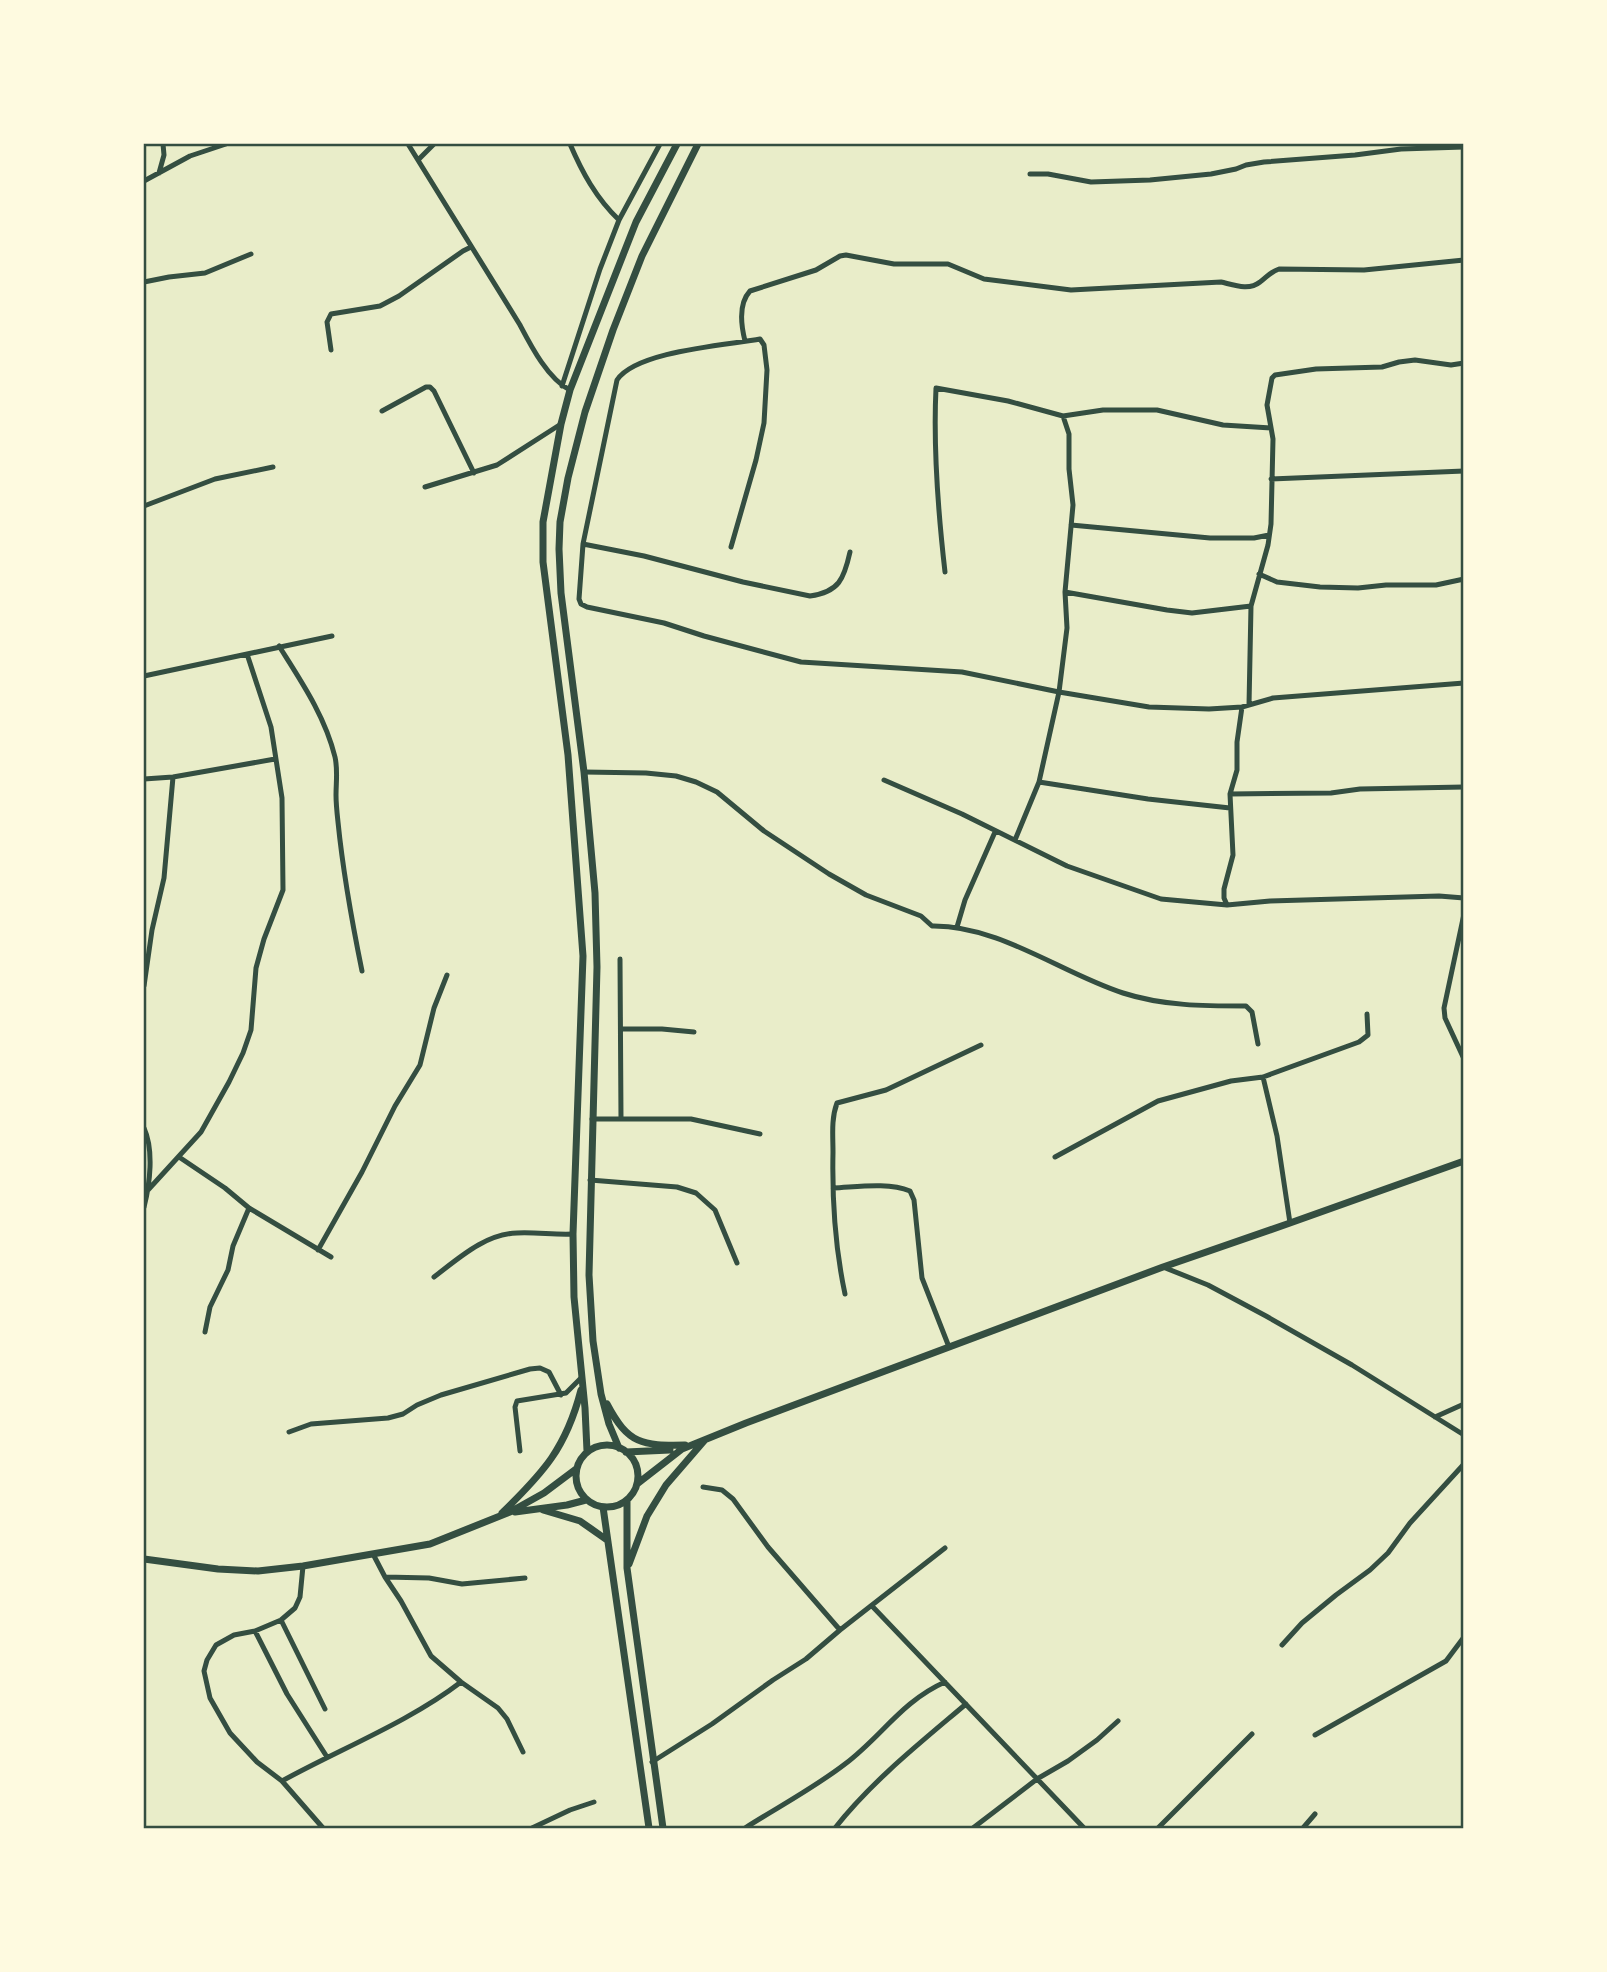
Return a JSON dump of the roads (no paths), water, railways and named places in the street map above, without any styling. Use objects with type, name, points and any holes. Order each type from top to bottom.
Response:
[{"type":"main road","points":[[587,1451],[574,1297],[573,1234],[583,956],[568,755],[546,590],[543,544],[545,504],[566,388],[636,222],[677,144]]},
{"type":"main road","points":[[637,1484],[635,1463],[623,1450],[608,1424],[593,1341],[589,1275],[597,967],[595,893],[584,772],[561,593],[560,522],[585,412],[613,330],[647,246],[698,144]]},
{"type":"main road","points":[[682,1449],[623,1450],[613,1446],[600,1446],[587,1451],[578,1462],[576,1482],[586,1500],[603,1507],[618,1505],[627,1500],[637,1484],[691,1445],[1163,1267],[1464,1161]]},
{"type":"main road","points":[[498,1517],[532,1485],[558,1451],[569,1430],[582,1382]]},
{"type":"main road","points":[[601,1395],[622,1428],[633,1438],[654,1445],[691,1445]]},
{"type":"main road","points":[[628,1568],[653,1506],[666,1485],[706,1439]]},
{"type":"main road","points":[[144,1559],[218,1569],[258,1571],[430,1544],[510,1512],[544,1493],[576,1469]]},
{"type":"main road","points":[[510,1512],[586,1500]]},
{"type":"main road","points":[[627,1500],[628,1568],[663,1829]]},
{"type":"main road","points":[[603,1507],[649,1829]]},
{"type":"main road","points":[[539,1509],[580,1521],[607,1540]]},
{"type":"street","points":[[159,173],[164,155],[163,144]]},
{"type":"street","points":[[144,181],[190,156],[226,144]]},
{"type":"street","points":[[408,144],[534,351],[566,388]]},
{"type":"street","points":[[418,160],[434,144]]},
{"type":"street","points":[[570,144],[598,198],[619,220]]},
{"type":"street","points":[[566,388],[600,269],[619,220],[660,144]]},
{"type":"street","points":[[1030,174],[1048,174],[1091,182],[1150,180],[1212,174],[1276,161],[1401,149],[1464,147]]},
{"type":"street","points":[[331,350],[327,322],[331,314],[380,306],[471,247]]},
{"type":"street","points":[[144,282],[169,276],[205,273],[251,254]]},
{"type":"street","points":[[745,341],[741,320],[744,301],[750,291],[816,270],[846,255],[894,264],[948,264],[984,279],[1071,290],[1221,282],[1252,287],[1279,269],[1364,270],[1464,260]]},
{"type":"street","points":[[731,547],[761,440],[767,370],[764,345],[760,339],[686,349],[642,363],[621,373],[617,380],[583,544],[579,599],[581,604],[664,623],[801,662],[962,672],[1149,707],[1242,707],[1273,698],[1464,683]]},
{"type":"street","points":[[1250,705],[1251,606],[1271,524],[1273,439],[1266,405],[1269,384],[1275,375],[1316,369],[1382,367],[1415,360],[1451,365],[1464,363]]},
{"type":"street","points":[[382,411],[430,387],[474,473]]},
{"type":"street","points":[[945,572],[938,511],[934,419],[936,388],[1007,401],[1063,416],[1103,410],[1157,410],[1223,425],[1271,428]]},
{"type":"street","points":[[1015,839],[1039,782],[1059,692],[1067,628],[1065,592],[1073,505],[1069,433],[1063,416]]},
{"type":"street","points":[[425,487],[497,465],[561,424]]},
{"type":"street","points":[[144,506],[215,479],[273,467]]},
{"type":"street","points":[[1270,479],[1464,471]]},
{"type":"street","points":[[1070,525],[1165,534],[1254,538],[1269,535]]},
{"type":"street","points":[[1254,538],[1268,545]]},
{"type":"street","points":[[583,544],[810,596],[820,595],[838,585],[845,574],[849,552]]},
{"type":"street","points":[[1259,574],[1277,582],[1358,588],[1436,585],[1464,579]]},
{"type":"street","points":[[1065,592],[1192,612],[1251,606]]},
{"type":"street","points":[[144,676],[332,636]]},
{"type":"street","points":[[279,646],[312,699],[336,759],[336,794],[344,870],[362,971]]},
{"type":"street","points":[[148,1190],[169,1163],[180,1157],[201,1132],[243,1053],[251,1030],[256,968],[283,890],[282,798],[271,727],[247,654]]},
{"type":"street","points":[[1227,905],[1224,889],[1233,855],[1230,794],[1237,770],[1237,741],[1242,707]]},
{"type":"street","points":[[144,779],[275,759]]},
{"type":"street","points":[[584,772],[646,773],[676,776],[696,782],[718,792],[764,831],[803,857],[866,895],[921,916],[932,926],[957,927],[1025,950],[1051,960],[1090,981],[1146,1000],[1193,1006],[1246,1006],[1252,1012],[1258,1044]]},
{"type":"street","points":[[144,986],[152,930],[164,878],[173,776]]},
{"type":"street","points":[[884,780],[962,814],[1067,866],[1138,893],[1171,901],[1227,905],[1270,901],[1464,898]]},
{"type":"street","points":[[1039,782],[1148,800],[1230,808]]},
{"type":"street","points":[[1230,794],[1464,787]]},
{"type":"street","points":[[957,927],[980,863],[995,832]]},
{"type":"street","points":[[1464,914],[1444,1008],[1445,1018],[1464,1059]]},
{"type":"street","points":[[620,959],[621,1119]]},
{"type":"street","points":[[318,1250],[420,1065],[434,1008],[447,975]]},
{"type":"street","points":[[1055,1157],[1158,1101],[1231,1081],[1263,1077],[1365,1039],[1368,1029],[1367,1014]]},
{"type":"street","points":[[621,1029],[662,1028],[694,1032]]},
{"type":"street","points":[[845,1294],[837,1249],[833,1188],[833,1125],[837,1103],[886,1090],[981,1045]]},
{"type":"street","points":[[1263,1077],[1278,1136],[1290,1223]]},
{"type":"street","points":[[592,1119],[691,1119],[760,1134]]},
{"type":"street","points":[[144,1128],[149,1157],[148,1190],[144,1207]]},
{"type":"street","points":[[180,1157],[249,1208],[331,1257]]},
{"type":"street","points":[[590,1180],[677,1187],[696,1194],[715,1210],[737,1263]]},
{"type":"street","points":[[833,1188],[887,1186],[910,1191],[914,1200],[922,1278],[949,1347]]},
{"type":"street","points":[[205,1332],[210,1307],[228,1270],[233,1246],[249,1208]]},
{"type":"street","points":[[434,1276],[467,1251],[498,1236],[516,1233],[573,1234]]},
{"type":"street","points":[[1163,1267],[1208,1284],[1352,1365],[1464,1435]]},
{"type":"street","points":[[289,1432],[311,1424],[388,1418],[403,1414],[441,1395],[530,1369],[549,1371],[561,1395]]},
{"type":"street","points":[[520,1451],[515,1407],[517,1401],[561,1395],[582,1382]]},
{"type":"street","points":[[1436,1417],[1464,1404]]},
{"type":"street","points":[[1282,1645],[1302,1623],[1388,1553],[1410,1523],[1464,1464]]},
{"type":"street","points":[[703,1487],[722,1490],[733,1499],[768,1547],[840,1630]]},
{"type":"street","points":[[652,1762],[806,1659],[946,1548]]},
{"type":"street","points":[[373,1554],[431,1656],[461,1682],[498,1708],[507,1719],[523,1752]]},
{"type":"street","points":[[303,1566],[300,1597],[295,1608],[281,1620],[255,1632],[234,1635],[216,1645],[207,1660],[205,1671],[211,1698],[230,1733],[257,1762],[282,1781],[323,1829]]},
{"type":"street","points":[[385,1577],[429,1578],[462,1584],[525,1578]]},
{"type":"street","points":[[872,1606],[1084,1829]]},
{"type":"street","points":[[281,1620],[325,1709]]},
{"type":"street","points":[[255,1632],[287,1694],[327,1756]]},
{"type":"street","points":[[1315,1735],[1446,1661],[1464,1637]]},
{"type":"street","points":[[282,1781],[426,1705],[461,1682]]},
{"type":"street","points":[[745,1829],[846,1763],[926,1690],[945,1682]]},
{"type":"street","points":[[835,1829],[905,1756],[966,1704]]},
{"type":"street","points":[[973,1829],[1037,1779],[1097,1740],[1118,1721]]},
{"type":"street","points":[[1158,1829],[1252,1734]]},
{"type":"street","points":[[532,1829],[594,1802]]},
{"type":"street","points":[[1303,1829],[1315,1814]]}]
